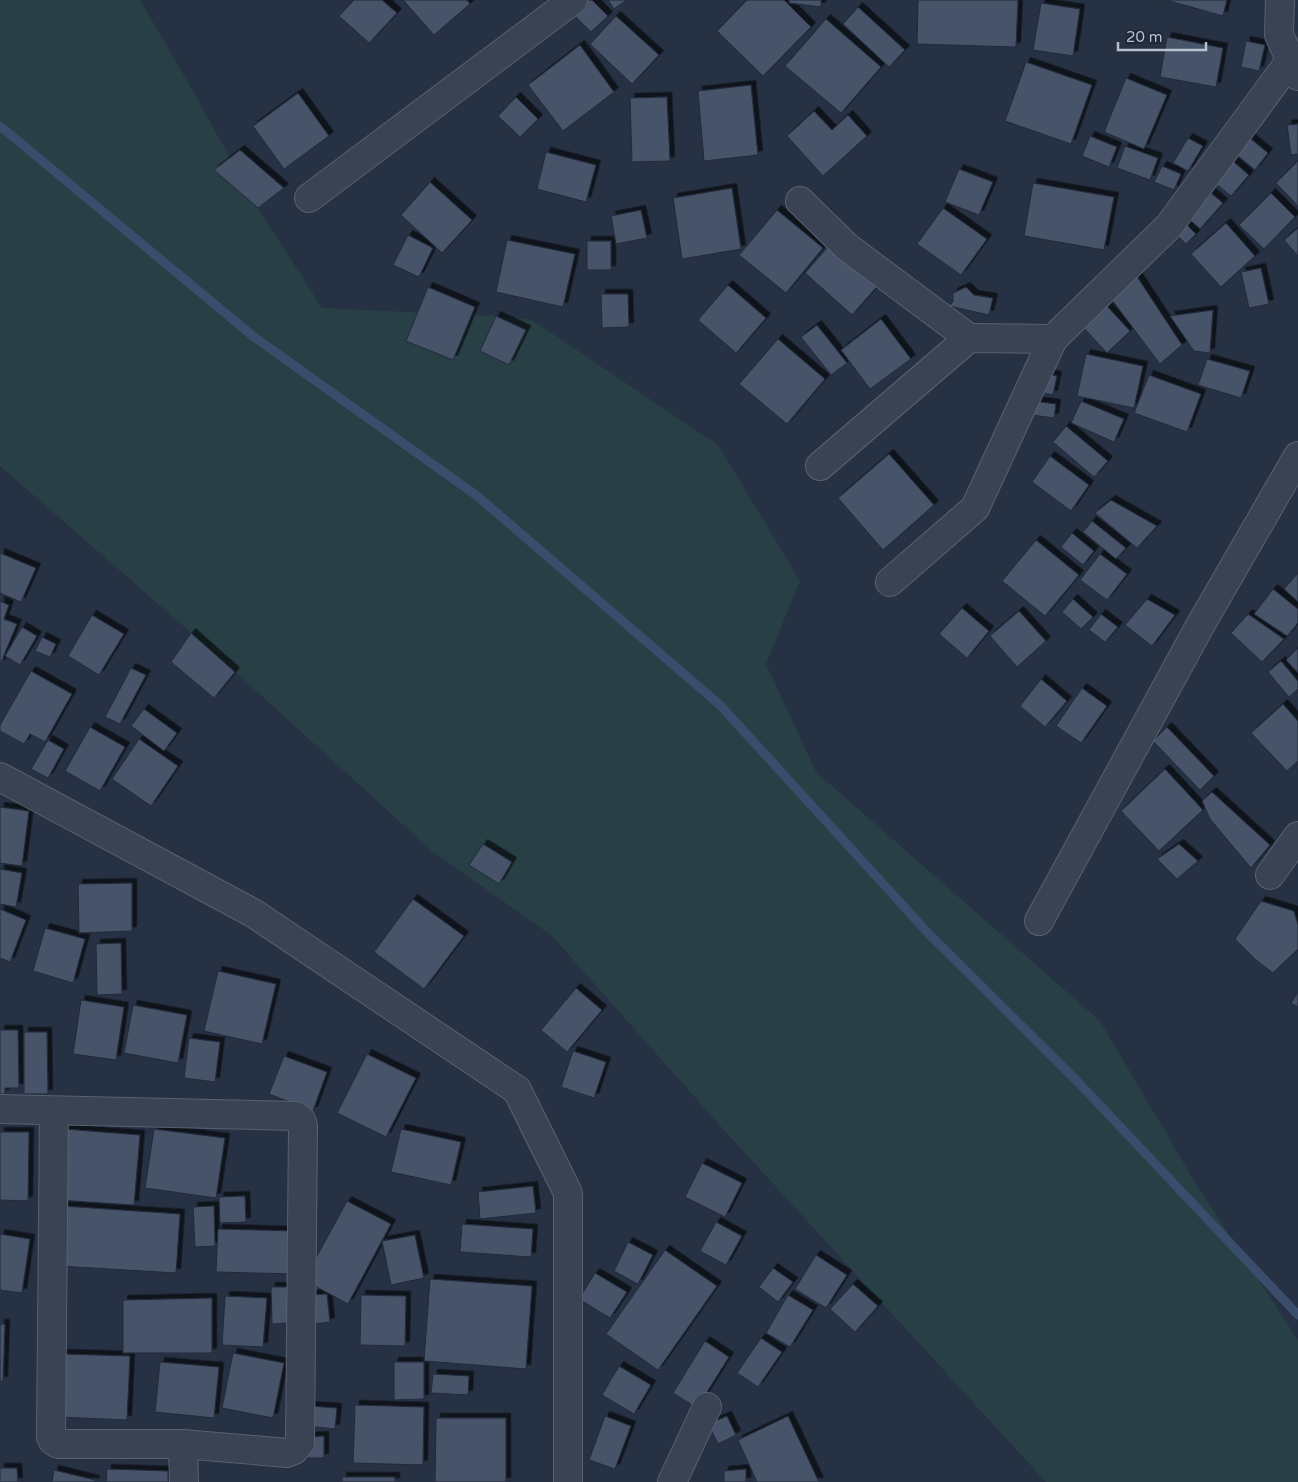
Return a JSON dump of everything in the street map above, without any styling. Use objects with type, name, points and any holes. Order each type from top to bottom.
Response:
[{"type":"street","points":[[309,198],[573,0]]},
{"type":"street","points":[[890,582],[975,508],[1053,338],[1169,226],[1294,69],[1279,35],[1280,0]]},
{"type":"street","points":[[800,201],[847,247],[969,338],[1053,338]]},
{"type":"street","points":[[820,466],[969,338]]},
{"type":"street","points":[[1039,921],[1200,624],[1298,456]]},
{"type":"street","points":[[0,777],[253,913],[518,1090],[568,1193],[568,1482]]},
{"type":"street","points":[[1270,875],[1298,836]]},
{"type":"street","points":[[0,1109],[296,1116],[301,1120],[303,1136],[300,1443],[294,1450],[287,1453],[183,1444],[58,1444],[51,1437],[54,1111]]},
{"type":"street","points":[[672,1482],[707,1407]]},
{"type":"street","points":[[183,1444],[184,1482]]},
{"type":"green space","points":[[0,0],[140,0],[258,208],[322,308],[496,316],[532,320],[718,445],[800,581],[766,664],[816,772],[1100,1021],[1196,1184],[1298,1340],[1298,1482],[1046,1482],[724,1130],[552,936],[432,851],[219,657],[0,466]]},
{"type":"building","points":[[354,0],[382,0],[397,13],[369,43],[339,16]]},
{"type":"building","points":[[403,0],[467,0],[470,4],[434,35]]},
{"type":"building","points":[[585,0],[592,0],[608,16],[591,32],[572,13]]},
{"type":"building","points":[[608,0],[627,0],[614,9]]},
{"type":"building","points":[[747,0],[784,0],[811,27],[763,76],[717,31]]},
{"type":"building","points":[[789,0],[821,0],[821,7],[789,3]]},
{"type":"building","points":[[918,0],[1018,0],[1016,47],[917,44]]},
{"type":"building","points":[[1166,0],[1227,0],[1223,16]]},
{"type":"building","points":[[1041,3],[1080,9],[1073,56],[1033,50]]},
{"type":"building","points":[[858,7],[905,50],[889,67],[843,24]]},
{"type":"building","points":[[616,16],[659,55],[632,84],[590,44]]},
{"type":"building","points":[[826,19],[881,67],[841,113],[785,66]]},
{"type":"building","points":[[1167,37],[1223,48],[1216,87],[1160,77]]},
{"type":"building","points":[[1246,41],[1265,45],[1259,71],[1241,67]]},
{"type":"building","points":[[580,45],[614,92],[563,131],[528,85]]},
{"type":"building","points":[[1026,62],[1092,85],[1071,144],[1005,121]]},
{"type":"building","points":[[1126,78],[1167,95],[1144,149],[1104,132]]},
{"type":"building","points":[[751,85],[758,155],[704,161],[698,91]]},
{"type":"building","points":[[298,93],[329,136],[284,169],[253,126]]},
{"type":"building","points":[[516,97],[538,119],[520,137],[498,116]]},
{"type":"building","points":[[667,97],[670,161],[632,162],[630,98]]},
{"type":"building","points":[[814,111],[832,130],[848,115],[867,136],[823,176],[787,136]]},
{"type":"building","points":[[1298,124],[1298,154],[1291,155],[1287,125]]},
{"type":"building","points":[[1245,134],[1268,153],[1255,170],[1232,151]]},
{"type":"building","points":[[1090,136],[1117,147],[1109,167],[1082,156]]},
{"type":"building","points":[[1188,138],[1203,146],[1188,171],[1173,163]]},
{"type":"building","points":[[1125,146],[1158,158],[1150,180],[1117,168]]},
{"type":"building","points":[[240,150],[284,188],[258,208],[214,170]]},
{"type":"building","points":[[546,152],[596,165],[586,202],[537,189]]},
{"type":"building","points":[[1228,157],[1249,175],[1231,196],[1210,179]]},
{"type":"building","points":[[1298,161],[1298,206],[1276,183]]},
{"type":"building","points":[[1162,166],[1181,174],[1174,190],[1154,182]]},
{"type":"building","points":[[959,169],[993,182],[979,215],[945,202]]},
{"type":"building","points":[[430,182],[472,220],[442,253],[401,215]]},
{"type":"building","points":[[1033,183],[1114,197],[1104,250],[1024,236]]},
{"type":"building","points":[[732,188],[741,249],[682,259],[673,198]]},
{"type":"building","points":[[1211,193],[1223,203],[1200,229],[1189,219]]},
{"type":"building","points":[[1271,193],[1295,217],[1264,249],[1239,225]]},
{"type":"building","points":[[943,208],[987,239],[961,275],[917,244]]},
{"type":"building","points":[[641,210],[647,238],[616,244],[611,216]]},
{"type":"building","points":[[777,210],[823,248],[786,293],[739,255]]},
{"type":"building","points":[[1185,223],[1196,234],[1186,244],[1175,233]]},
{"type":"building","points":[[1226,223],[1255,256],[1221,287],[1191,254]]},
{"type":"building","points":[[1298,228],[1298,256],[1284,240]]},
{"type":"building","points":[[408,235],[433,248],[419,277],[393,265]]},
{"type":"building","points":[[507,240],[575,254],[563,307],[496,292]]},
{"type":"building","points":[[834,240],[881,282],[852,315],[805,273]]},
{"type":"building","points":[[587,241],[611,241],[611,270],[587,270]]},
{"type":"building","points":[[1261,268],[1269,304],[1249,308],[1241,272]]},
{"type":"building","points":[[1136,275],[1182,345],[1160,364],[1109,296]]},
{"type":"building","points":[[728,285],[766,318],[736,353],[698,320]]},
{"type":"building","points":[[428,287],[475,307],[453,360],[406,341]]},
{"type":"building","points":[[966,287],[974,295],[993,298],[989,315],[949,306],[953,302],[953,293]]},
{"type":"building","points":[[601,294],[628,294],[629,327],[602,328]]},
{"type":"building","points":[[1105,304],[1130,331],[1107,353],[1082,326]]},
{"type":"building","points":[[1213,310],[1210,353],[1194,351],[1170,316]]},
{"type":"building","points":[[496,316],[526,330],[509,365],[480,351]]},
{"type":"building","points":[[881,319],[911,359],[870,389],[841,350]]},
{"type":"building","points":[[817,325],[847,363],[831,375],[801,337]]},
{"type":"building","points":[[778,339],[825,379],[787,424],[739,384]]},
{"type":"building","points":[[1086,354],[1143,366],[1134,408],[1077,396]]},
{"type":"building","points":[[1207,359],[1250,371],[1241,398],[1198,385]]},
{"type":"building","points":[[1038,372],[1057,376],[1053,395],[1034,391]]},
{"type":"building","points":[[1149,375],[1201,394],[1187,432],[1134,413]]},
{"type":"building","points":[[1034,401],[1056,404],[1054,418],[1032,415]]},
{"type":"building","points":[[1081,401],[1124,419],[1114,442],[1071,423]]},
{"type":"building","points":[[1066,426],[1108,461],[1094,477],[1053,442]]},
{"type":"building","points":[[889,454],[934,505],[883,550],[838,498]]},
{"type":"building","points":[[1050,456],[1089,485],[1071,511],[1032,482]]},
{"type":"building","points":[[1111,500],[1157,526],[1137,548],[1095,513]]},
{"type":"building","points":[[1092,521],[1126,548],[1116,559],[1083,532]]},
{"type":"building","points":[[1072,533],[1094,551],[1083,565],[1061,547]]},
{"type":"building","points":[[1036,540],[1079,575],[1045,616],[1002,581]]},
{"type":"building","points":[[0,553],[36,568],[21,602],[0,593]]},
{"type":"building","points":[[1100,554],[1127,574],[1107,600],[1080,580]]},
{"type":"building","points":[[1298,573],[1298,602],[1284,589]]},
{"type":"building","points":[[1273,589],[1298,609],[1298,623],[1287,636],[1254,614]]},
{"type":"building","points":[[1073,599],[1093,617],[1081,629],[1062,612]]},
{"type":"building","points":[[1147,599],[1175,615],[1152,646],[1125,625]]},
{"type":"building","points":[[0,601],[9,605],[4,619],[17,624],[0,665]]},
{"type":"building","points":[[962,608],[989,631],[967,658],[939,634]]},
{"type":"building","points":[[1019,611],[1046,641],[1017,667],[990,636]]},
{"type":"building","points":[[1101,614],[1118,627],[1105,642],[1089,630]]},
{"type":"building","points":[[1248,614],[1284,639],[1262,662],[1231,633]]},
{"type":"building","points":[[92,615],[124,634],[99,675],[68,656]]},
{"type":"building","points":[[22,627],[37,636],[20,665],[5,656]]},
{"type":"building","points":[[191,633],[235,672],[214,698],[171,662]]},
{"type":"building","points":[[42,637],[56,644],[50,657],[35,651]]},
{"type":"building","points":[[1298,648],[1298,673],[1286,660]]},
{"type":"building","points":[[1281,661],[1298,681],[1298,689],[1289,697],[1268,672]]},
{"type":"building","points":[[131,668],[146,675],[120,724],[105,717]]},
{"type":"building","points":[[31,671],[72,694],[45,742],[30,734],[24,744],[0,731],[0,725]]},
{"type":"building","points":[[1041,679],[1067,701],[1045,727],[1020,706]]},
{"type":"building","points":[[1082,688],[1107,706],[1081,743],[1056,726]]},
{"type":"building","points":[[1283,704],[1298,721],[1298,761],[1287,771],[1251,733]]},
{"type":"building","points":[[144,709],[177,733],[164,751],[131,726]]},
{"type":"building","points":[[90,727],[125,747],[100,791],[65,771]]},
{"type":"building","points":[[1167,727],[1214,776],[1200,790],[1153,741]]},
{"type":"building","points":[[139,739],[178,766],[151,806],[112,779]]},
{"type":"building","points":[[48,740],[64,749],[48,778],[31,769]]},
{"type":"building","points":[[1165,769],[1203,810],[1159,851],[1121,811]]},
{"type":"building","points":[[1212,792],[1270,845],[1251,868],[1210,819],[1202,801]]},
{"type":"building","points":[[0,807],[29,811],[22,866],[0,863]]},
{"type":"building","points":[[483,844],[512,862],[499,884],[469,865]]},
{"type":"building","points":[[1179,844],[1198,861],[1177,879],[1157,859]]},
{"type":"building","points":[[0,869],[22,873],[16,907],[0,904]]},
{"type":"building","points":[[132,883],[132,931],[79,933],[78,884]]},
{"type":"building","points":[[413,899],[464,936],[424,989],[374,952]]},
{"type":"building","points":[[1261,901],[1294,911],[1298,925],[1298,949],[1273,973],[1256,960],[1235,939]]},
{"type":"building","points":[[0,909],[26,920],[10,962],[0,958]]},
{"type":"building","points":[[45,928],[85,939],[73,983],[33,971]]},
{"type":"building","points":[[121,943],[122,994],[97,995],[96,944]]},
{"type":"building","points":[[218,971],[276,984],[262,1044],[204,1031]]},
{"type":"building","points":[[576,988],[602,1010],[567,1052],[541,1030]]},
{"type":"building","points":[[1298,992],[1298,1007],[1291,1003]]},
{"type":"building","points":[[81,1000],[124,1007],[116,1060],[73,1054]]},
{"type":"building","points":[[133,1005],[187,1015],[178,1063],[124,1053]]},
{"type":"building","points":[[0,1030],[18,1030],[19,1088],[5,1088],[5,1094],[0,1094]]},
{"type":"building","points":[[24,1032],[47,1032],[48,1094],[24,1094]]},
{"type":"building","points":[[189,1038],[220,1042],[215,1082],[184,1078]]},
{"type":"building","points":[[573,1051],[606,1062],[594,1098],[561,1087]]},
{"type":"building","points":[[367,1054],[416,1078],[386,1137],[337,1113]]},
{"type":"building","points":[[284,1056],[327,1072],[313,1111],[269,1094]]},
{"type":"building","points":[[64,1129],[140,1135],[134,1205],[59,1200]]},
{"type":"building","points":[[154,1129],[225,1138],[216,1198],[145,1188]]},
{"type":"building","points":[[401,1129],[461,1142],[451,1185],[391,1172]]},
{"type":"building","points":[[0,1132],[29,1132],[28,1201],[0,1200]]},
{"type":"building","points":[[702,1163],[742,1183],[725,1217],[685,1197]]},
{"type":"building","points":[[533,1186],[536,1213],[480,1219],[478,1192]]},
{"type":"building","points":[[245,1196],[246,1222],[220,1223],[219,1197]]},
{"type":"building","points":[[347,1201],[391,1224],[348,1304],[304,1280]]},
{"type":"building","points":[[63,1206],[180,1214],[176,1273],[59,1266]]},
{"type":"building","points":[[214,1206],[215,1246],[195,1247],[193,1207]]},
{"type":"building","points":[[716,1222],[742,1236],[726,1265],[700,1251]]},
{"type":"building","points":[[462,1224],[533,1229],[531,1257],[460,1252]]},
{"type":"building","points":[[218,1229],[295,1231],[294,1274],[216,1272]]},
{"type":"building","points":[[0,1234],[30,1239],[22,1293],[0,1290]]},
{"type":"building","points":[[415,1235],[424,1278],[391,1285],[382,1241]]},
{"type":"building","points":[[628,1242],[653,1255],[638,1284],[614,1271]]},
{"type":"building","points":[[665,1250],[717,1286],[658,1370],[606,1334]]},
{"type":"building","points":[[816,1255],[847,1275],[826,1308],[795,1289]]},
{"type":"building","points":[[773,1268],[793,1282],[778,1302],[759,1287]]},
{"type":"building","points":[[595,1273],[627,1292],[610,1318],[579,1299]]},
{"type":"building","points":[[430,1279],[532,1286],[526,1369],[424,1361]]},
{"type":"building","points":[[853,1284],[878,1306],[855,1332],[830,1309]]},
{"type":"building","points":[[271,1287],[288,1287],[289,1323],[272,1324]]},
{"type":"building","points":[[327,1294],[330,1322],[313,1324],[310,1295]]},
{"type":"building","points":[[361,1295],[406,1296],[405,1346],[360,1345]]},
{"type":"building","points":[[788,1295],[813,1310],[790,1347],[766,1333]]},
{"type":"building","points":[[225,1296],[267,1298],[263,1347],[222,1345]]},
{"type":"building","points":[[212,1298],[212,1353],[123,1353],[123,1300]]},
{"type":"building","points":[[0,1324],[5,1324],[3,1381],[0,1381]]},
{"type":"building","points":[[761,1338],[782,1352],[758,1387],[737,1373]]},
{"type":"building","points":[[705,1341],[729,1357],[697,1408],[673,1393]]},
{"type":"building","points":[[233,1353],[284,1363],[273,1418],[222,1408]]},
{"type":"building","points":[[62,1354],[130,1356],[127,1420],[59,1417]]},
{"type":"building","points":[[160,1362],[219,1367],[214,1418],[155,1412]]},
{"type":"building","points":[[394,1362],[424,1362],[424,1399],[394,1400]]},
{"type":"building","points":[[619,1366],[651,1385],[634,1414],[602,1395]]},
{"type":"building","points":[[433,1374],[469,1376],[468,1395],[431,1393]]},
{"type":"building","points":[[355,1405],[424,1407],[423,1465],[353,1463]]},
{"type":"building","points":[[309,1406],[337,1408],[335,1429],[307,1426]]},
{"type":"building","points":[[605,1416],[631,1426],[615,1469],[589,1460]]},
{"type":"building","points":[[727,1416],[736,1435],[718,1444],[708,1424]]},
{"type":"building","points":[[788,1416],[819,1482],[757,1482],[738,1440]]},
{"type":"building","points":[[436,1418],[506,1418],[506,1482],[435,1482]]},
{"type":"building","points":[[324,1436],[324,1458],[308,1458],[307,1437]]},
{"type":"building","points":[[0,1468],[17,1468],[18,1482],[0,1482]]},
{"type":"building","points":[[107,1469],[168,1471],[168,1482],[106,1482]]},
{"type":"building","points":[[746,1469],[746,1482],[724,1482],[724,1471]]},
{"type":"building","points":[[54,1470],[95,1480],[95,1482],[52,1482]]},
{"type":"building","points":[[342,1477],[395,1477],[395,1482],[342,1482]]},
{"type":"waterway","points":[[0,126],[254,337],[476,495],[720,705],[928,933],[1077,1081],[1298,1315]]}]
